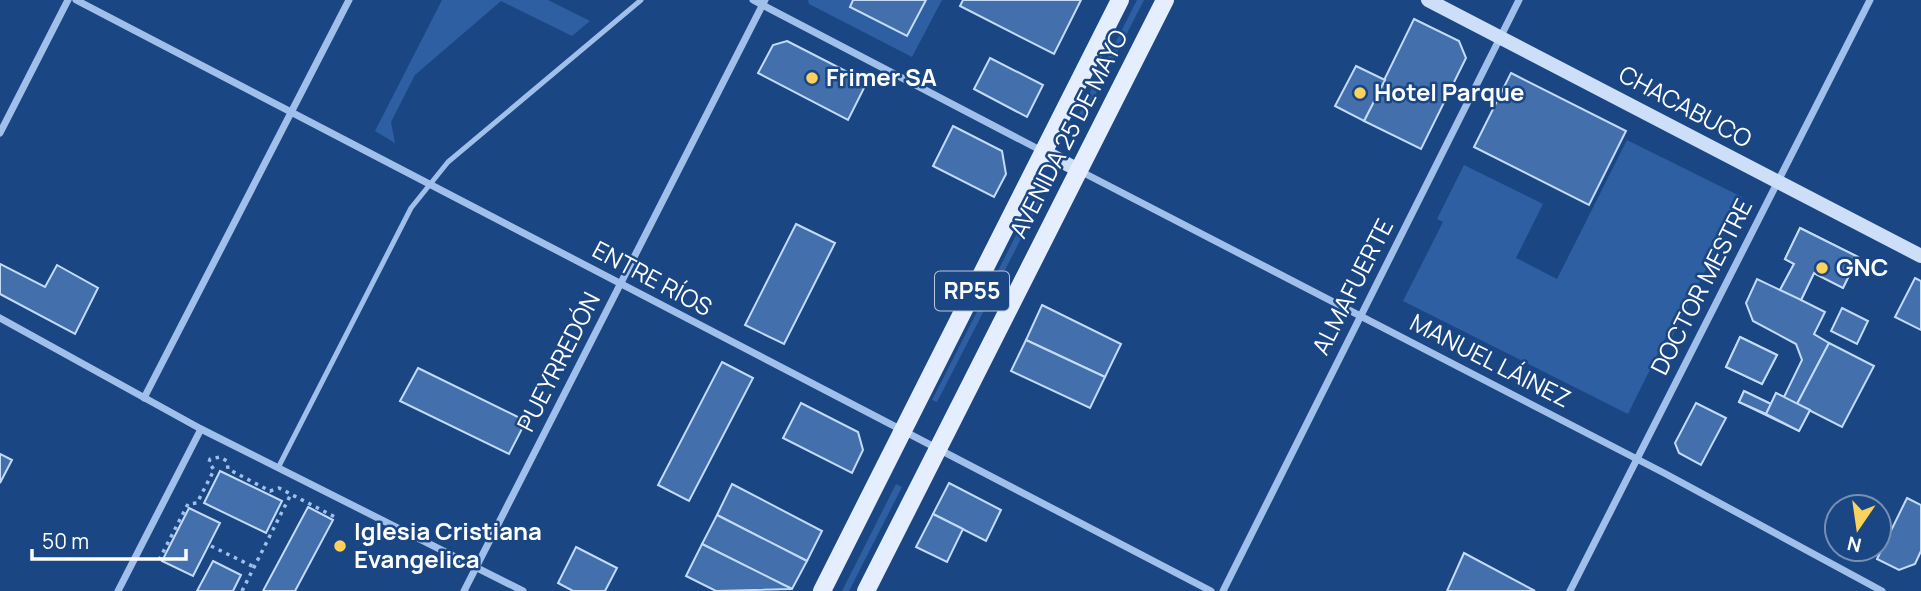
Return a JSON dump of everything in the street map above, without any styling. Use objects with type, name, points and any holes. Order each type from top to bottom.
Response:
[{"type":"main road","name":"AVENIDA 25 DE MAYO","points":[[822,591],[1119,0]]},
{"type":"main road","name":"AVENIDA 25 DE MAYO","points":[[866,591],[1165,0]]},
{"type":"main road","name":"CHACABUCO","points":[[1428,0],[1921,256]]},
{"type":"main road","points":[[1043,151],[1077,170]]},
{"type":"street","points":[[0,133],[68,0]]},
{"type":"street","name":"ENTRE RÍOS","points":[[76,0],[1211,591]]},
{"type":"street","points":[[144,398],[349,0]]},
{"type":"street","points":[[753,0],[763,2],[1043,151]]},
{"type":"street","name":"ALMAFUERTE","points":[[1223,591],[1519,0]]},
{"type":"street","name":"DOCTOR MESTRE","points":[[1570,591],[1870,0]]},
{"type":"street","name":"PUEYRREDÓN","points":[[464,591],[763,2]]},
{"type":"street","name":"MANUEL LÁINEZ","points":[[1077,170],[1637,459],[1882,591]]},
{"type":"street","points":[[0,318],[201,429],[523,591]]},
{"type":"street","points":[[118,591],[201,429]]},
{"type":"lane","points":[[278,468],[411,208],[429,183],[448,162],[640,0]]},
{"type":"path","points":[[159,560],[188,504],[197,503],[214,470],[209,462],[210,458],[220,457],[227,461],[228,469],[270,491],[279,488],[337,518]]},
{"type":"path","points":[[242,591],[291,494]]},
{"type":"path","points":[[211,545],[254,567]]},
{"type":"shaded area","points":[[442,0],[548,0],[590,21],[572,36],[501,1],[415,75],[391,122],[395,143],[375,131]]},
{"type":"shaded area","points":[[808,0],[942,0],[912,57],[809,4]]},
{"type":"shaded area","points":[[1137,0],[1144,0],[1083,119],[1078,116]]},
{"type":"shaded area","points":[[1627,140],[1742,197],[1672,337],[1667,335],[1628,414],[1403,301],[1443,222],[1437,219],[1464,165],[1543,204],[1516,258],[1557,279]]},
{"type":"shaded area","points":[[1034,200],[1040,202],[937,402],[932,400]]},
{"type":"shaded area","points":[[896,484],[902,487],[849,591],[842,591]]},
{"type":"building","points":[[853,0],[926,0],[907,36],[850,7]]},
{"type":"building","points":[[963,0],[1081,0],[1054,54],[960,6]]},
{"type":"building","points":[[1414,19],[1459,41],[1466,58],[1421,149],[1364,121]]},
{"type":"building","name":"Frimer SA","points":[[787,41],[867,82],[848,120],[758,73],[773,45]]},
{"type":"building","points":[[990,58],[1043,85],[1027,117],[974,89]]},
{"type":"building","name":"Hotel Parque","points":[[1356,66],[1385,80],[1364,121],[1335,106]]},
{"type":"building","points":[[1511,73],[1626,131],[1589,205],[1474,147]]},
{"type":"building","points":[[953,126],[1002,151],[1006,174],[994,197],[933,166]]},
{"type":"building","points":[[796,224],[835,243],[784,344],[745,325]]},
{"type":"building","points":[[1800,228],[1858,257],[1843,288],[1814,273],[1801,300],[1825,312],[1814,334],[1829,343],[1797,404],[1810,410],[1799,431],[1739,402],[1744,391],[1771,404],[1776,393],[1784,397],[1802,360],[1796,344],[1753,321],[1746,303],[1757,279],[1780,290],[1794,264],[1785,259]]},
{"type":"building","name":"GNC","points":[[1800,228],[1858,257],[1843,288],[1814,273],[1801,300],[1780,290],[1794,264],[1785,259]]},
{"type":"building","points":[[0,264],[45,287],[57,265],[98,288],[75,334],[0,294]]},
{"type":"building","points":[[1915,278],[1921,281],[1921,330],[1895,317]]},
{"type":"building","points":[[1042,305],[1121,344],[1105,377],[1026,340]]},
{"type":"building","points":[[1842,308],[1868,321],[1857,344],[1831,331]]},
{"type":"building","points":[[1740,337],[1777,355],[1762,384],[1726,367]]},
{"type":"building","points":[[1740,337],[1777,355],[1762,384],[1726,367]]},
{"type":"building","points":[[1026,340],[1105,377],[1090,408],[1011,371]]},
{"type":"building","points":[[1829,343],[1874,366],[1842,427],[1797,404]]},
{"type":"building","points":[[722,362],[753,378],[689,501],[658,485]]},
{"type":"building","points":[[418,368],[526,421],[509,454],[400,401]]},
{"type":"building","points":[[1744,391],[1771,404],[1766,414],[1739,402]]},
{"type":"building","points":[[1776,393],[1810,410],[1799,431],[1766,414]]},
{"type":"building","points":[[801,403],[858,432],[863,450],[852,473],[783,438]]},
{"type":"building","points":[[1696,403],[1726,418],[1701,465],[1679,453],[1675,443]]},
{"type":"building","points":[[0,454],[12,460],[0,483]]},
{"type":"building","points":[[220,471],[282,501],[266,533],[204,503]]},
{"type":"building","points":[[949,483],[1001,510],[986,541],[933,514]]},
{"type":"building","points":[[732,484],[822,531],[807,561],[717,515]]},
{"type":"building","points":[[1907,498],[1921,505],[1921,551],[1915,564],[1899,570],[1885,563],[1893,563],[1893,526]]},
{"type":"building","points":[[308,507],[333,520],[295,591],[263,591]]},
{"type":"building","points":[[189,508],[220,523],[193,576],[162,561]]},
{"type":"building","points":[[933,514],[963,529],[947,562],[916,547]]},
{"type":"building","points":[[717,515],[807,561],[792,589],[702,544]]},
{"type":"building","points":[[702,544],[792,589],[716,591],[686,576]]},
{"type":"building","points":[[576,547],[617,568],[605,591],[573,591],[558,583]]},
{"type":"building","points":[[1464,553],[1535,591],[1447,591]]},
{"type":"building","points":[[213,561],[241,575],[233,591],[197,591]]},
{"type":"place","name":"Frimer SA","points":[[812,78]]},
{"type":"place","name":"Hotel Parque","points":[[1360,93]]},
{"type":"place","name":"GNC","points":[[1822,268]]},
{"type":"place","name":"Iglesia Cristiana Evangelica","points":[[340,546]]}]
